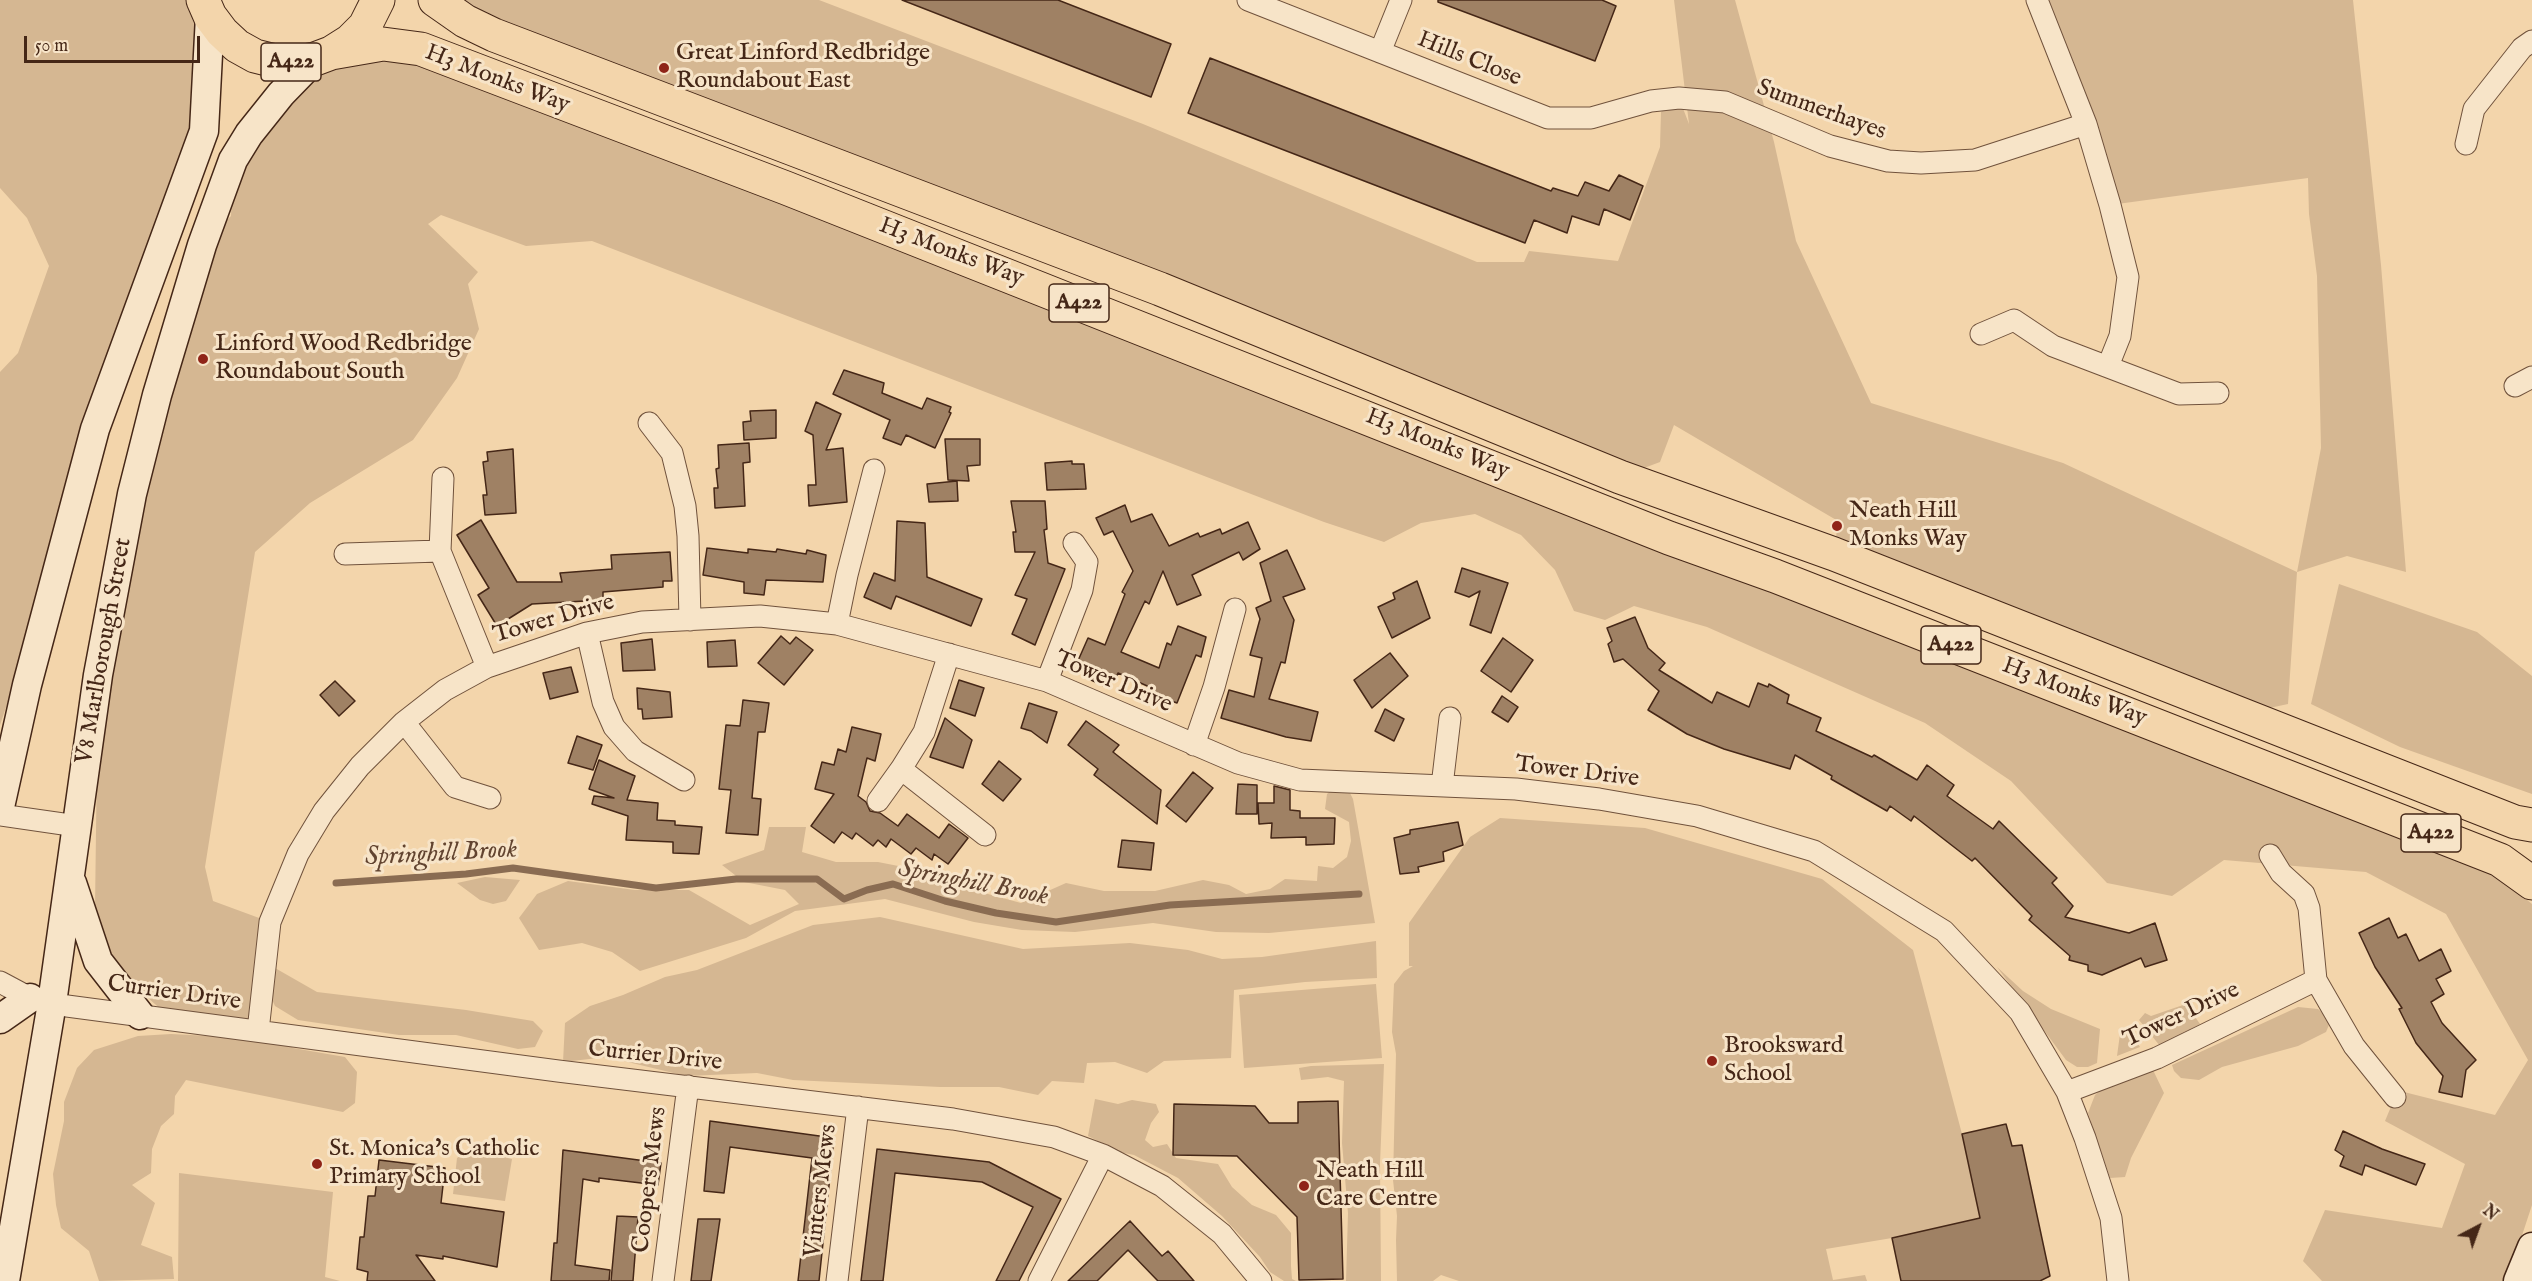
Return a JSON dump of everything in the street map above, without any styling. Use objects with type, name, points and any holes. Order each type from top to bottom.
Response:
[{"type":"main road","name":"A422","points":[[206,8],[222,32],[237,46],[255,56],[295,63],[323,56],[350,42],[365,26],[378,0]]},
{"type":"main road","name":"H3 Monks Way","points":[[435,0],[465,21],[494,35],[1160,289],[1620,477],[1834,554],[2514,822],[2532,825]]},
{"type":"main road","points":[[0,807],[27,685],[95,429],[204,131],[206,8]]},
{"type":"main road","name":"H3 Monks Way","points":[[323,56],[383,44],[421,49],[797,192],[1669,538],[1775,576],[2500,860],[2532,883]]},
{"type":"main road","name":"V8 Marlborough Street","points":[[5,1281],[41,1000],[71,878],[98,675],[132,494],[202,245],[233,160],[249,134],[281,94],[323,56]]},
{"type":"main road","points":[[71,878],[98,961],[140,1015]]},
{"type":"main road","points":[[0,1019],[41,1000]]},
{"type":"main road","points":[[2518,1281],[2532,1247]]},
{"type":"street","name":"Hills Close","points":[[1248,0],[1548,118],[1591,118],[1651,101],[1679,98]]},
{"type":"street","points":[[1380,52],[1401,0]]},
{"type":"street","points":[[2037,0],[2086,124],[2110,204],[2128,277],[2120,336],[2108,366]]},
{"type":"street","points":[[2466,144],[2475,110],[2522,48],[2532,41]]},
{"type":"street","name":"Summerhayes","points":[[1679,98],[1725,102],[1830,146],[1888,161],[1921,163],[1975,160],[2086,124]]},
{"type":"street","points":[[1981,334],[2014,320],[2053,346],[2179,394],[2218,393]]},
{"type":"street","points":[[649,423],[672,453],[685,506],[690,620]]},
{"type":"street","points":[[837,624],[874,470]]},
{"type":"street","points":[[443,478],[440,551],[488,667]]},
{"type":"street","points":[[1047,681],[1082,590],[1087,562],[1074,543]]},
{"type":"street","points":[[345,554],[440,551]]},
{"type":"street","points":[[1194,745],[1214,687],[1235,609]]},
{"type":"street","name":"Tower Drive","points":[[258,1031],[270,922],[298,854],[324,811],[352,775],[404,722],[445,690],[488,667],[587,633],[642,622],[760,616],[837,624],[1047,681],[1238,763],[1300,780],[1516,789],[1621,803],[1697,816],[1814,851],[1944,931],[2020,1012],[2067,1092],[2085,1138],[2111,1218],[2118,1281]]},
{"type":"street","points":[[587,633],[603,702],[614,727],[635,752],[684,780]]},
{"type":"street","points":[[878,801],[924,732],[949,654]]},
{"type":"street","points":[[1442,786],[1450,718]]},
{"type":"street","points":[[404,722],[455,787],[490,798]]},
{"type":"street","points":[[901,769],[985,835]]},
{"type":"street","points":[[0,814],[77,826]]},
{"type":"street","points":[[2270,855],[2281,873],[2304,894],[2309,908],[2316,980],[2354,1046],[2395,1097]]},
{"type":"street","name":"Tower Drive","points":[[2067,1092],[2157,1058],[2316,980]]},
{"type":"street","name":"Currier Drive","points":[[0,982],[41,1000],[140,1015],[558,1071],[952,1119],[1054,1137],[1103,1155],[1162,1186],[1222,1234],[1261,1281]]},
{"type":"street","name":"Coopers Mews","points":[[663,1281],[688,1086]]},
{"type":"street","name":"Vinters Mews","points":[[837,1281],[858,1107]]},
{"type":"street","points":[[1039,1281],[1103,1155]]},
{"type":"shaded area","points":[[0,0],[203,0],[206,113],[0,725],[0,372],[18,353],[49,266],[27,218],[0,188]]},
{"type":"shaded area","points":[[435,0],[819,0],[1143,124],[1477,262],[1524,262],[1529,251],[1618,261],[1660,147],[1661,112],[1679,98],[1689,124],[1674,0],[1735,0],[1774,142],[1796,241],[1871,403],[2063,463],[2297,572],[2288,704],[2241,714],[1834,554],[1838,521],[1674,425],[1660,462],[1620,477]]},
{"type":"shaded area","points":[[2037,0],[2353,0],[2381,265],[2406,572],[2347,556],[2297,572],[2321,448],[2317,276],[2309,214],[2308,178],[2110,205]]},
{"type":"shaded area","points":[[383,44],[1775,576],[2501,878],[2532,904],[2532,1205],[2507,1281],[2322,1281],[2303,1261],[2325,1210],[2442,1228],[2465,1164],[2385,1121],[2395,1097],[2404,1092],[2495,1115],[2528,1060],[2446,914],[2366,872],[2224,860],[2172,896],[2107,883],[2011,781],[1925,723],[1707,627],[1634,606],[1605,620],[1574,611],[1555,570],[1521,535],[1475,514],[1421,523],[1384,542],[1324,522],[592,241],[526,246],[441,215],[428,224],[478,272],[468,284],[479,329],[457,378],[413,440],[310,503],[255,552],[205,867],[213,901],[270,922],[258,1031],[172,1019],[115,969],[95,909],[98,675],[202,245],[231,216],[233,160],[315,59]]},
{"type":"shaded area","points":[[2339,584],[2477,632],[2532,676],[2532,794],[2400,747],[2311,704]]},
{"type":"shaded area","points":[[1335,787],[1348,789],[1353,799],[1375,923],[1269,933],[1216,932],[1153,923],[1075,932],[1022,930],[974,922],[885,899],[795,911],[746,938],[640,971],[612,952],[582,943],[539,950],[519,918],[537,894],[568,881],[635,890],[689,890],[750,925],[799,904],[785,890],[744,882],[722,865],[764,850],[769,827],[806,827],[802,852],[836,862],[878,862],[954,877],[988,894],[1021,903],[1066,883],[1104,891],[1155,891],[1203,880],[1229,885],[1246,894],[1270,889],[1285,879],[1317,881],[1318,866],[1333,868],[1347,857],[1351,841],[1349,822],[1325,809],[1327,794]]},
{"type":"shaded area","name":"Brooksward School","points":[[1500,818],[1645,828],[1822,879],[1913,950],[1962,1134],[1980,1218],[1892,1238],[1826,1249],[1833,1280],[1865,1275],[1867,1281],[1459,1281],[1441,1275],[1433,1281],[1397,1281],[1397,1216],[1393,1180],[1396,1054],[1392,1032],[1394,984],[1404,971],[1413,966],[1409,966],[1409,923],[1470,837]]},
{"type":"shaded area","points":[[485,877],[520,880],[506,901],[493,904],[480,900],[457,883]]},
{"type":"shaded area","points":[[880,917],[1023,949],[1130,943],[1188,950],[1222,959],[1262,957],[1376,941],[1377,978],[1305,982],[1234,990],[1231,1058],[1164,1061],[1147,1073],[1115,1062],[1087,1063],[1084,1083],[1052,1081],[1038,1095],[999,1087],[940,1087],[793,1080],[757,1073],[686,1076],[607,1057],[563,1062],[565,1023],[590,1006],[665,977],[697,970],[813,925]]},
{"type":"shaded area","points":[[1997,967],[2023,991],[2051,1009],[2100,1029],[2097,1063],[2088,1067],[2077,1067],[2066,1060]]},
{"type":"shaded area","points":[[275,968],[317,992],[466,1010],[533,1021],[543,1031],[535,1047],[518,1049],[456,1035],[399,1035],[298,1020],[275,1006],[269,993]]},
{"type":"shaded area","points":[[1376,984],[1382,1058],[1244,1068],[1239,995]]},
{"type":"shaded area","points":[[2186,1004],[2200,1024],[2160,1046],[2139,1020],[2145,1013],[2151,1016]]},
{"type":"shaded area","points":[[2298,1007],[2318,1009],[2331,1020],[2326,1032],[2298,1046],[2222,1067],[2199,1080],[2181,1078],[2174,1071],[2172,1065]]},
{"type":"shaded area","points":[[171,1034],[288,1040],[293,1048],[345,1057],[357,1072],[355,1103],[343,1112],[186,1080],[175,1096],[174,1114],[161,1126],[152,1149],[151,1173],[132,1185],[155,1203],[141,1245],[172,1257],[174,1279],[99,1281],[89,1251],[61,1228],[56,1205],[53,1174],[64,1121],[64,1102],[77,1068],[94,1050],[138,1036]]},
{"type":"shaded area","points":[[2120,1034],[2131,1034],[2140,1047],[2117,1056]]},
{"type":"shaded area","points":[[1384,1064],[1380,1164],[1381,1281],[1346,1281],[1348,1213],[1342,1143],[1344,1081],[1328,1077],[1301,1080],[1299,1068]]},
{"type":"shaded area","points":[[2153,1070],[2164,1093],[2131,1158],[2125,1177],[2110,1178],[2088,1113],[2095,1095],[2108,1084]]},
{"type":"shaded area","points":[[1095,1099],[1118,1104],[1132,1100],[1156,1104],[1159,1112],[1151,1123],[1145,1140],[1153,1147],[1167,1144],[1176,1158],[1218,1164],[1232,1187],[1252,1205],[1276,1215],[1291,1233],[1292,1279],[1296,1281],[1284,1281],[1270,1272],[1260,1257],[1222,1216],[1178,1178],[1134,1155],[1119,1152],[1088,1136]]},
{"type":"shaded area","points":[[470,1149],[512,1159],[505,1201],[453,1194],[457,1158]]},
{"type":"shaded area","points":[[179,1173],[333,1192],[325,1277],[340,1281],[178,1281]]},
{"type":"building","points":[[902,0],[1058,0],[1171,44],[1151,97]]},
{"type":"building","points":[[1438,0],[1602,0],[1616,6],[1595,61],[1438,2]]},
{"type":"building","points":[[1210,58],[1551,191],[1553,188],[1578,196],[1585,182],[1609,191],[1619,175],[1643,186],[1630,220],[1604,209],[1599,225],[1572,216],[1567,233],[1534,220],[1525,243],[1188,113]]},
{"type":"building","points":[[844,370],[884,383],[882,393],[922,409],[927,398],[951,407],[949,412],[951,413],[935,448],[906,435],[901,445],[883,438],[890,420],[833,394]]},
{"type":"building","points":[[816,402],[841,414],[826,450],[843,448],[847,502],[809,506],[808,485],[816,485],[813,435],[805,431]]},
{"type":"building","points":[[776,410],[776,438],[744,440],[743,422],[751,421],[750,411]]},
{"type":"building","points":[[945,439],[980,439],[980,465],[967,466],[969,481],[948,480]]},
{"type":"building","points":[[749,443],[750,462],[743,463],[745,506],[715,508],[714,488],[718,488],[716,469],[719,468],[718,445]]},
{"type":"building","points":[[513,449],[516,513],[485,515],[483,495],[487,495],[483,462],[488,461],[487,452]]},
{"type":"building","points":[[1072,461],[1072,464],[1084,464],[1086,489],[1047,490],[1045,463]]},
{"type":"building","points":[[957,481],[958,501],[929,502],[927,484]]},
{"type":"building","points":[[1011,501],[1045,501],[1047,529],[1044,530],[1048,563],[1065,569],[1035,645],[1012,634],[1027,599],[1015,595],[1035,552],[1015,552],[1013,532],[1016,532]]},
{"type":"building","points":[[1125,505],[1131,522],[1152,514],[1169,546],[1198,533],[1200,537],[1220,529],[1222,534],[1248,522],[1260,549],[1243,560],[1239,552],[1192,575],[1201,595],[1177,605],[1163,571],[1149,604],[1145,601],[1121,652],[1159,668],[1167,643],[1171,645],[1178,626],[1206,637],[1201,657],[1196,655],[1177,703],[1152,694],[1154,689],[1118,673],[1115,680],[1108,678],[1104,686],[1091,680],[1095,672],[1077,663],[1088,638],[1105,645],[1125,594],[1122,592],[1133,571],[1113,531],[1104,535],[1096,518]]},
{"type":"building","points":[[481,520],[517,582],[562,582],[560,573],[612,569],[611,555],[670,552],[672,581],[663,581],[663,587],[603,592],[603,600],[532,604],[497,626],[478,595],[489,588],[457,535]]},
{"type":"building","points":[[897,521],[925,523],[927,577],[982,599],[971,626],[896,596],[891,609],[864,597],[874,573],[895,581]]},
{"type":"building","points":[[707,548],[748,553],[748,549],[776,552],[777,549],[806,554],[807,550],[826,555],[823,582],[766,580],[764,595],[744,593],[744,582],[703,575]]},
{"type":"building","points":[[1287,550],[1305,589],[1283,597],[1294,620],[1285,663],[1281,662],[1269,699],[1318,712],[1311,741],[1286,737],[1221,718],[1229,690],[1254,697],[1262,658],[1250,655],[1260,619],[1256,608],[1271,601],[1260,563]]},
{"type":"building","points":[[1462,568],[1508,583],[1491,633],[1470,625],[1480,591],[1469,597],[1455,592]]},
{"type":"building","points":[[1417,581],[1430,618],[1392,638],[1378,607],[1395,599],[1393,593]]},
{"type":"building","points":[[1635,617],[1648,648],[1665,663],[1659,670],[1712,703],[1717,692],[1749,707],[1758,683],[1768,687],[1769,684],[1789,695],[1787,703],[1821,718],[1816,731],[1872,757],[1874,755],[1917,780],[1927,765],[1954,785],[1947,796],[1993,829],[1999,821],[2057,878],[2052,883],[2073,906],[2065,917],[2129,933],[2155,923],[2167,960],[2145,967],[2141,958],[2102,975],[2088,971],[2088,965],[2069,960],[2070,956],[2029,920],[2032,916],[1975,858],[1972,861],[1914,816],[1911,821],[1890,806],[1887,811],[1795,755],[1790,769],[1724,749],[1687,734],[1648,710],[1659,691],[1623,659],[1614,662],[1608,644],[1612,641],[1607,628]]},
{"type":"building","points":[[781,636],[790,644],[796,637],[813,650],[784,685],[758,663]]},
{"type":"building","points":[[1503,638],[1533,660],[1511,692],[1481,671]]},
{"type":"building","points":[[652,639],[655,670],[623,671],[621,643]]},
{"type":"building","points":[[735,640],[737,666],[708,667],[707,642]]},
{"type":"building","points":[[1390,653],[1408,676],[1372,708],[1354,680]]},
{"type":"building","points":[[571,667],[578,692],[550,699],[543,673]]},
{"type":"building","points":[[959,680],[984,688],[975,716],[950,708]]},
{"type":"building","points":[[335,681],[355,701],[339,716],[320,695]]},
{"type":"building","points":[[637,688],[670,692],[672,717],[643,719],[642,709],[638,709]]},
{"type":"building","points":[[1502,696],[1518,707],[1508,722],[1492,712]]},
{"type":"building","points":[[743,700],[769,703],[765,732],[758,732],[752,798],[761,799],[758,835],[726,833],[731,790],[719,789],[726,725],[740,726]]},
{"type":"building","points":[[1029,703],[1057,712],[1047,743],[1031,731],[1021,728]]},
{"type":"building","points":[[1385,709],[1404,719],[1394,741],[1375,731]]},
{"type":"building","points":[[945,718],[972,740],[963,768],[930,757]]},
{"type":"building","points":[[1086,721],[1119,745],[1113,752],[1161,790],[1157,824],[1094,775],[1098,769],[1068,745]]},
{"type":"building","points":[[852,727],[881,734],[875,761],[867,758],[858,796],[866,802],[870,811],[880,813],[898,826],[907,814],[939,838],[949,824],[968,838],[948,864],[934,854],[932,860],[916,848],[911,854],[891,839],[886,847],[878,840],[873,846],[856,833],[852,839],[842,832],[834,843],[811,826],[834,794],[815,789],[822,762],[834,765],[838,749],[846,752]]},
{"type":"building","points":[[577,736],[602,745],[593,770],[568,763]]},
{"type":"building","points":[[599,760],[635,776],[627,800],[658,803],[657,820],[675,821],[675,825],[702,827],[699,854],[673,853],[673,842],[626,840],[628,816],[592,804],[594,796],[614,798],[589,789]]},
{"type":"building","points":[[999,761],[1021,779],[1003,801],[982,784]]},
{"type":"building","points":[[1193,772],[1213,788],[1186,822],[1166,806]]},
{"type":"building","points":[[1238,784],[1257,785],[1257,814],[1236,814]]},
{"type":"building","points":[[1274,786],[1290,790],[1290,810],[1300,811],[1300,818],[1335,818],[1334,844],[1306,845],[1306,837],[1271,838],[1272,823],[1259,824],[1258,803],[1274,803]]},
{"type":"building","points":[[1458,822],[1463,845],[1443,852],[1444,861],[1418,867],[1419,872],[1400,874],[1394,838],[1410,834],[1410,830]]},
{"type":"building","points":[[1122,840],[1154,843],[1151,870],[1118,867]]},
{"type":"building","points":[[2389,918],[2398,938],[2406,934],[2419,961],[2441,949],[2451,971],[2436,979],[2444,994],[2431,1002],[2442,1023],[2476,1060],[2466,1070],[2462,1097],[2439,1092],[2443,1076],[2416,1043],[2399,1009],[2402,1008],[2375,967],[2359,933]]},
{"type":"building","name":"Neath Hill Care Centre","points":[[1338,1101],[1343,1279],[1299,1280],[1297,1217],[1237,1156],[1173,1155],[1174,1104],[1255,1106],[1269,1123],[1298,1123],[1298,1102]]},
{"type":"building","points":[[710,1121],[834,1138],[819,1281],[798,1281],[812,1158],[730,1147],[724,1193],[704,1191]]},
{"type":"building","points":[[2006,1124],[2012,1146],[2022,1145],[2050,1276],[2040,1281],[1901,1281],[1892,1238],[1980,1218],[1962,1134]]},
{"type":"building","points":[[2343,1131],[2382,1149],[2425,1164],[2416,1185],[2365,1165],[2362,1175],[2340,1166],[2344,1156],[2335,1150]]},
{"type":"building","points":[[877,1149],[989,1162],[1061,1199],[1019,1281],[996,1281],[1033,1207],[982,1182],[895,1173],[883,1281],[861,1281]]},
{"type":"building","points":[[563,1150],[661,1163],[658,1185],[599,1178],[599,1182],[583,1179],[575,1265],[610,1270],[609,1281],[551,1281],[554,1243],[557,1243]]},
{"type":"building","name":"St. Monica's Catholic Primary School","points":[[379,1160],[445,1168],[441,1203],[504,1212],[497,1267],[443,1256],[443,1259],[416,1255],[435,1281],[367,1281],[368,1272],[357,1269],[360,1237],[364,1237],[368,1196],[375,1196]]},
{"type":"building","points":[[617,1216],[638,1217],[633,1281],[611,1281]]},
{"type":"building","points":[[698,1219],[720,1219],[711,1281],[691,1281]]},
{"type":"building","points":[[1130,1221],[1162,1256],[1168,1251],[1194,1281],[1158,1281],[1128,1250],[1097,1281],[1068,1281]]},
{"type":"waterway","name":"Springhill Brook","points":[[336,883],[466,874],[513,868],[656,888],[736,879],[817,879],[844,899],[867,890],[893,884],[945,901],[996,913],[1056,922],[1170,905],[1359,894]]},
{"type":"place","name":"Great Linford Redbridge Roundabout East","points":[[664,68]]},
{"type":"place","name":"Linford Wood Redbridge Roundabout South","points":[[203,359]]},
{"type":"place","name":"Neath Hill Monks Way","points":[[1837,526]]},
{"type":"place","name":"Brooksward School","points":[[1712,1061]]},
{"type":"place","name":"St. Monica's Catholic Primary School","points":[[317,1164]]},
{"type":"place","name":"Neath Hill Care Centre","points":[[1304,1186]]}]
